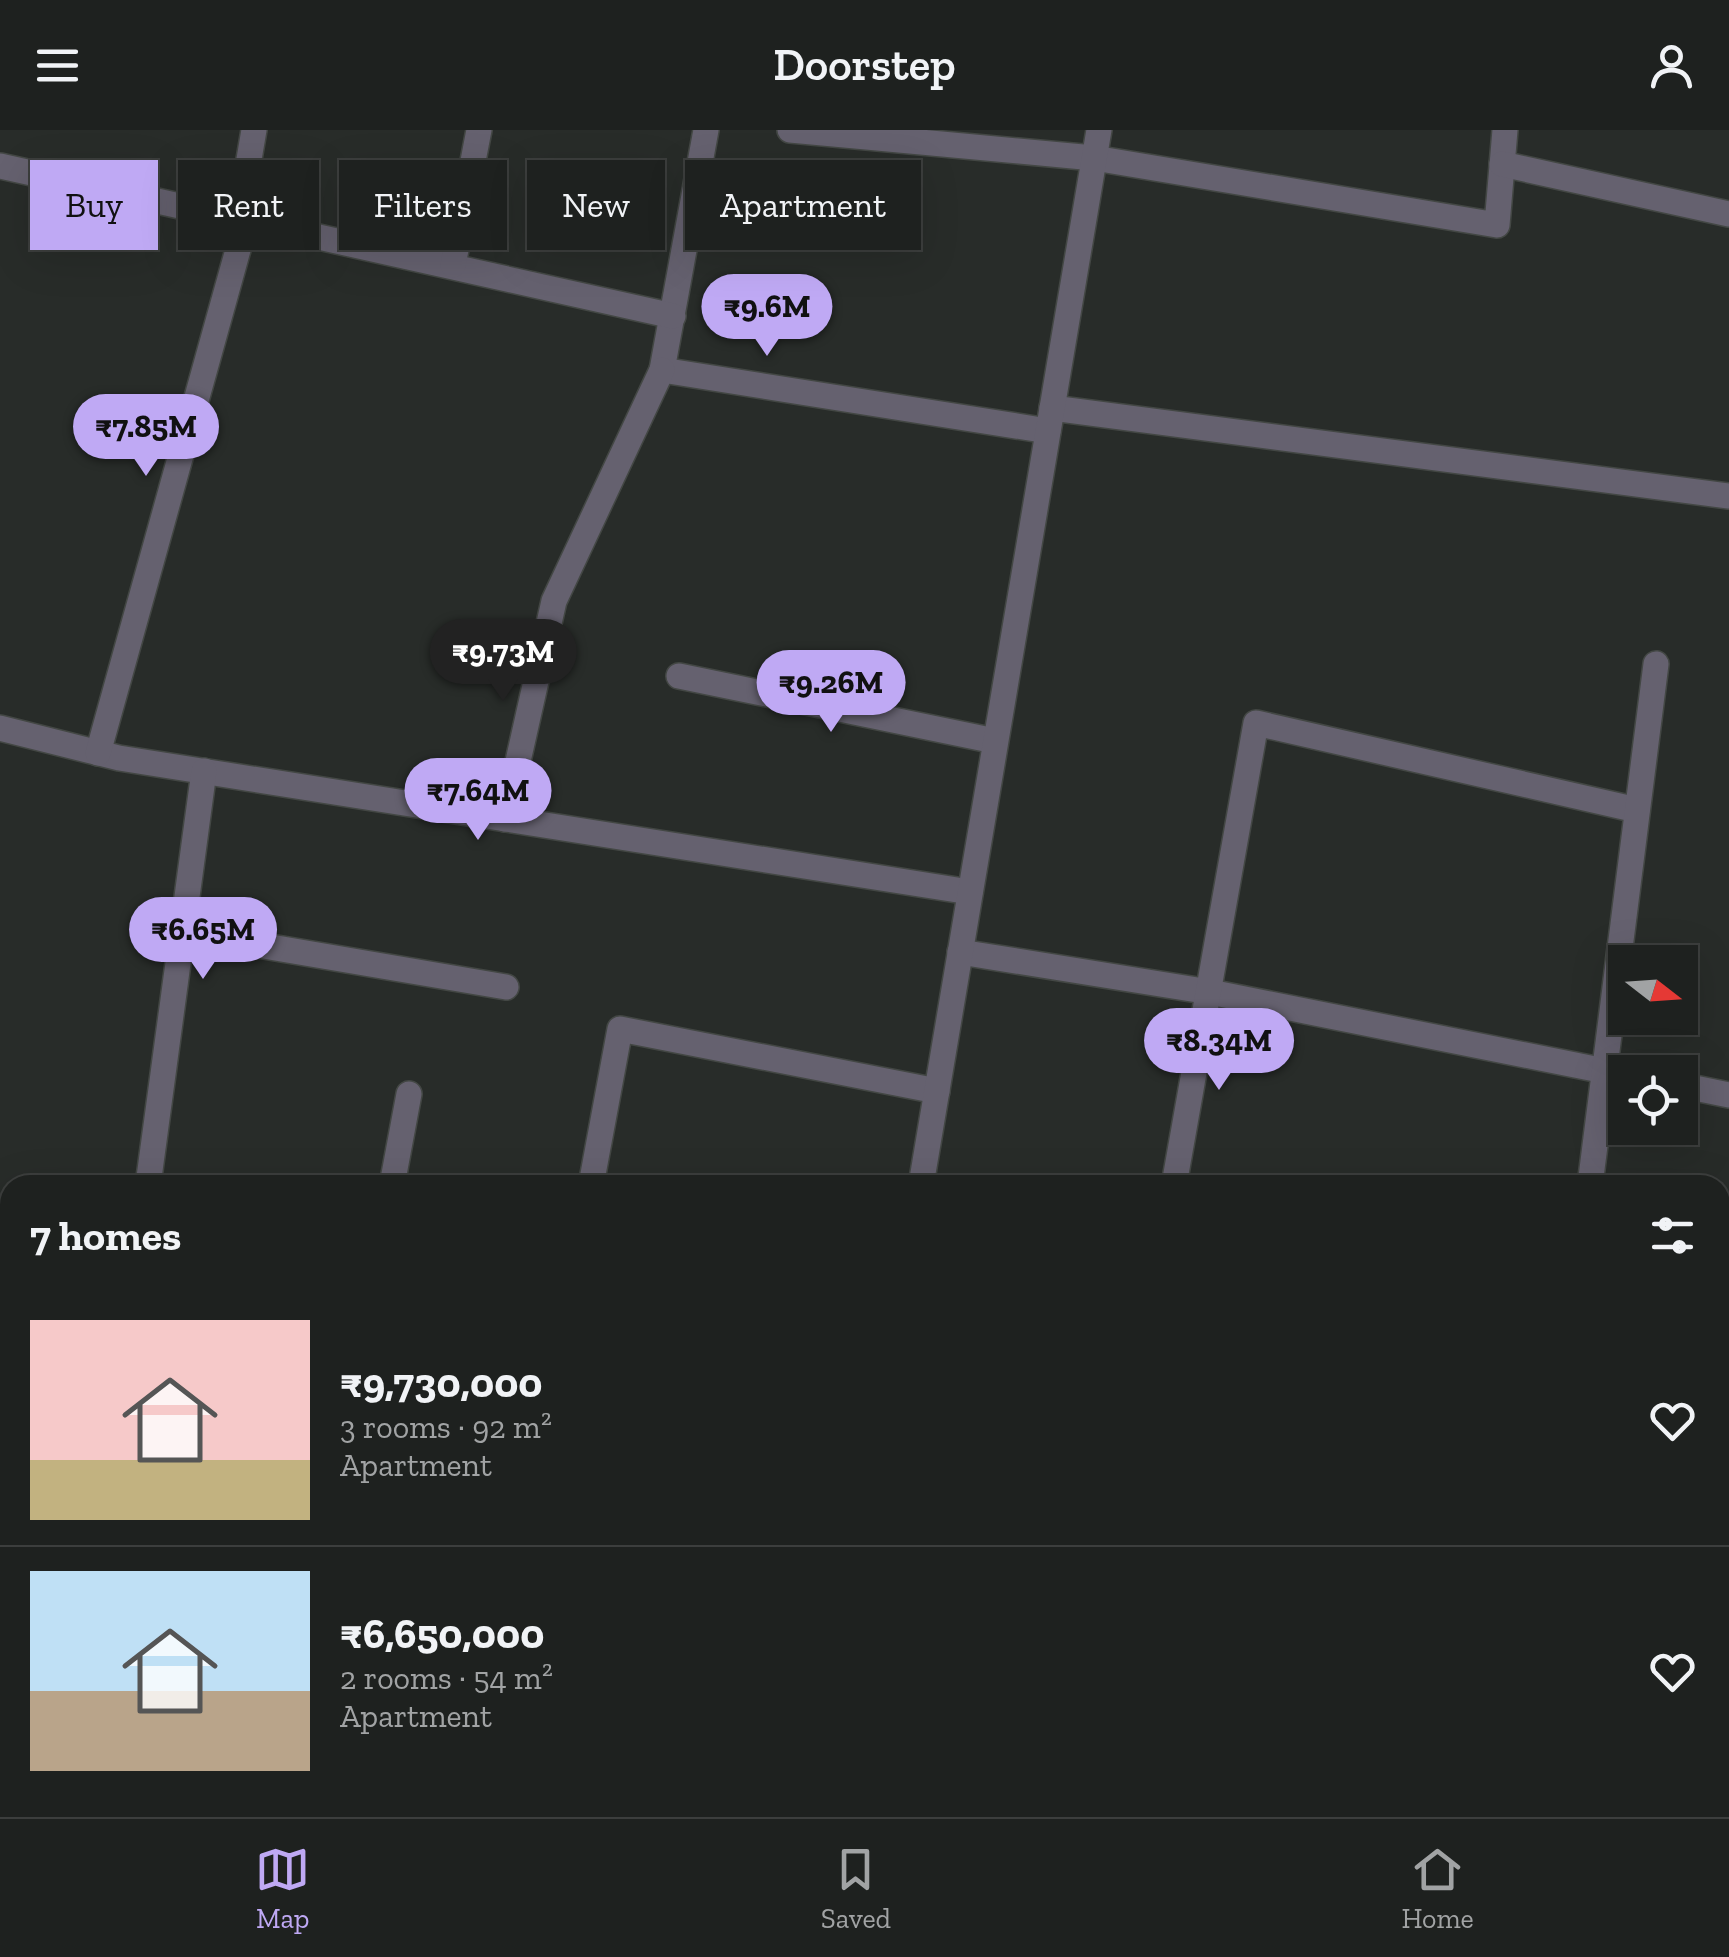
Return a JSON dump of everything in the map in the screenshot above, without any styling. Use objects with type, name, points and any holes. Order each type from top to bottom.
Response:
[{"type":"street","points":[[250,160],[254,130]]},
{"type":"street","points":[[453,265],[479,130]]},
{"type":"street","points":[[505,819],[554,601],[662,370],[706,130]]},
{"type":"street","points":[[790,130],[1094,158],[1497,225],[1505,130]]},
{"type":"street","points":[[923,1175],[1099,130]]},
{"type":"street","points":[[1502,164],[1729,214]]},
{"type":"street","points":[[0,166],[178,206]]},
{"type":"street","points":[[319,236],[673,316]]},
{"type":"street","points":[[98,753],[234,250]]},
{"type":"street","points":[[662,370],[1050,419],[1729,496]]},
{"type":"street","points":[[1617,1055],[1637,810],[1656,664]]},
{"type":"street","points":[[678,676],[995,741]]},
{"type":"street","points":[[1176,1175],[1256,723],[1637,810]]},
{"type":"street","points":[[0,728],[98,753],[204,771],[970,892]]},
{"type":"street","points":[[149,1175],[204,771]]},
{"type":"street","points":[[182,932],[506,986]]},
{"type":"street","points":[[960,952],[1210,992],[1608,1072]]},
{"type":"street","points":[[594,1175],[620,1029],[936,1091]]},
{"type":"street","points":[[1698,1089],[1729,1095]]},
{"type":"street","points":[[394,1175],[410,1094]]},
{"type":"street","points":[[1592,1175],[1608,1104]]}]
